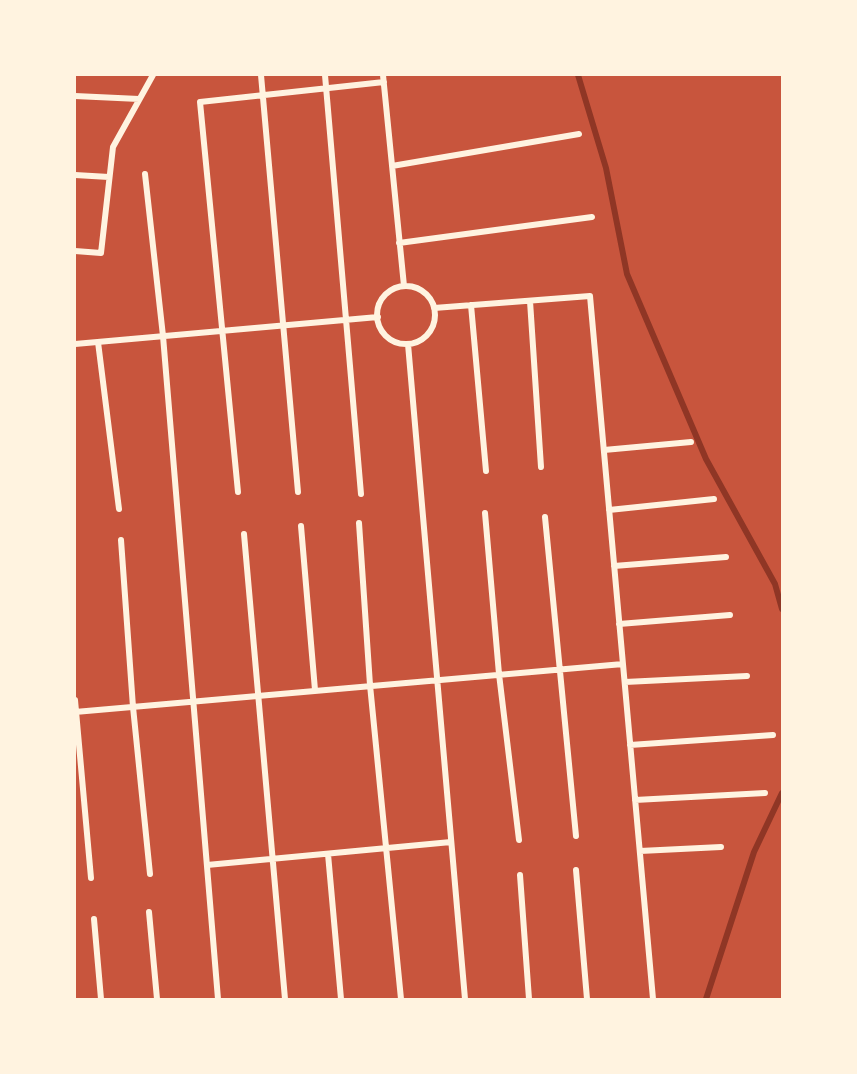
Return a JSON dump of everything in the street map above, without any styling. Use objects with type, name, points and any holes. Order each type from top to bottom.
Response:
[{"type":"street","points":[[75,251],[101,253],[113,147],[153,75]]},
{"type":"street","points":[[261,75],[298,492]]},
{"type":"street","points":[[325,75],[344,320],[361,494]]},
{"type":"street","points":[[238,492],[200,102],[384,79],[404,286]]},
{"type":"street","points":[[75,96],[139,99]]},
{"type":"street","points":[[392,166],[579,134]]},
{"type":"street","points":[[145,174],[163,336],[218,999]]},
{"type":"street","points":[[75,175],[109,177]]},
{"type":"street","points":[[399,243],[592,217]]},
{"type":"street","points":[[404,286],[418,289],[429,297],[434,308],[435,321],[430,332],[420,340],[408,344],[396,343],[386,336],[379,326],[381,300],[391,290],[404,286]]},
{"type":"street","points":[[434,308],[590,296],[653,999]]},
{"type":"street","points":[[530,301],[542,467]]},
{"type":"street","points":[[471,305],[486,471]]},
{"type":"street","points":[[75,344],[378,317]]},
{"type":"street","points":[[98,342],[119,509]]},
{"type":"street","points":[[408,344],[465,999]]},
{"type":"street","points":[[604,450],[691,442]]},
{"type":"street","points":[[609,510],[714,499]]},
{"type":"street","points":[[485,513],[499,674],[519,840]]},
{"type":"street","points":[[546,517],[576,836]]},
{"type":"street","points":[[359,523],[370,685],[401,999]]},
{"type":"street","points":[[301,526],[315,690]]},
{"type":"street","points":[[244,534],[285,999]]},
{"type":"street","points":[[121,540],[133,707],[150,874]]},
{"type":"street","points":[[614,566],[726,556]]},
{"type":"street","points":[[620,624],[730,615]]},
{"type":"street","points":[[76,712],[437,678],[623,664]]},
{"type":"street","points":[[625,682],[747,676]]},
{"type":"street","points":[[75,699],[91,878]]},
{"type":"street","points":[[630,745],[773,735]]},
{"type":"street","points":[[635,800],[765,793]]},
{"type":"street","points":[[207,865],[451,842]]},
{"type":"street","points":[[640,851],[722,847]]},
{"type":"street","points":[[328,854],[341,999]]},
{"type":"street","points":[[576,870],[587,999]]},
{"type":"street","points":[[520,875],[529,999]]},
{"type":"street","points":[[149,912],[157,999]]},
{"type":"street","points":[[94,919],[101,999]]},
{"type":"waterway","points":[[578,75],[606,168],[627,274],[706,459],[775,584],[782,609]]},
{"type":"waterway","points":[[706,999],[754,852],[782,793]]}]
